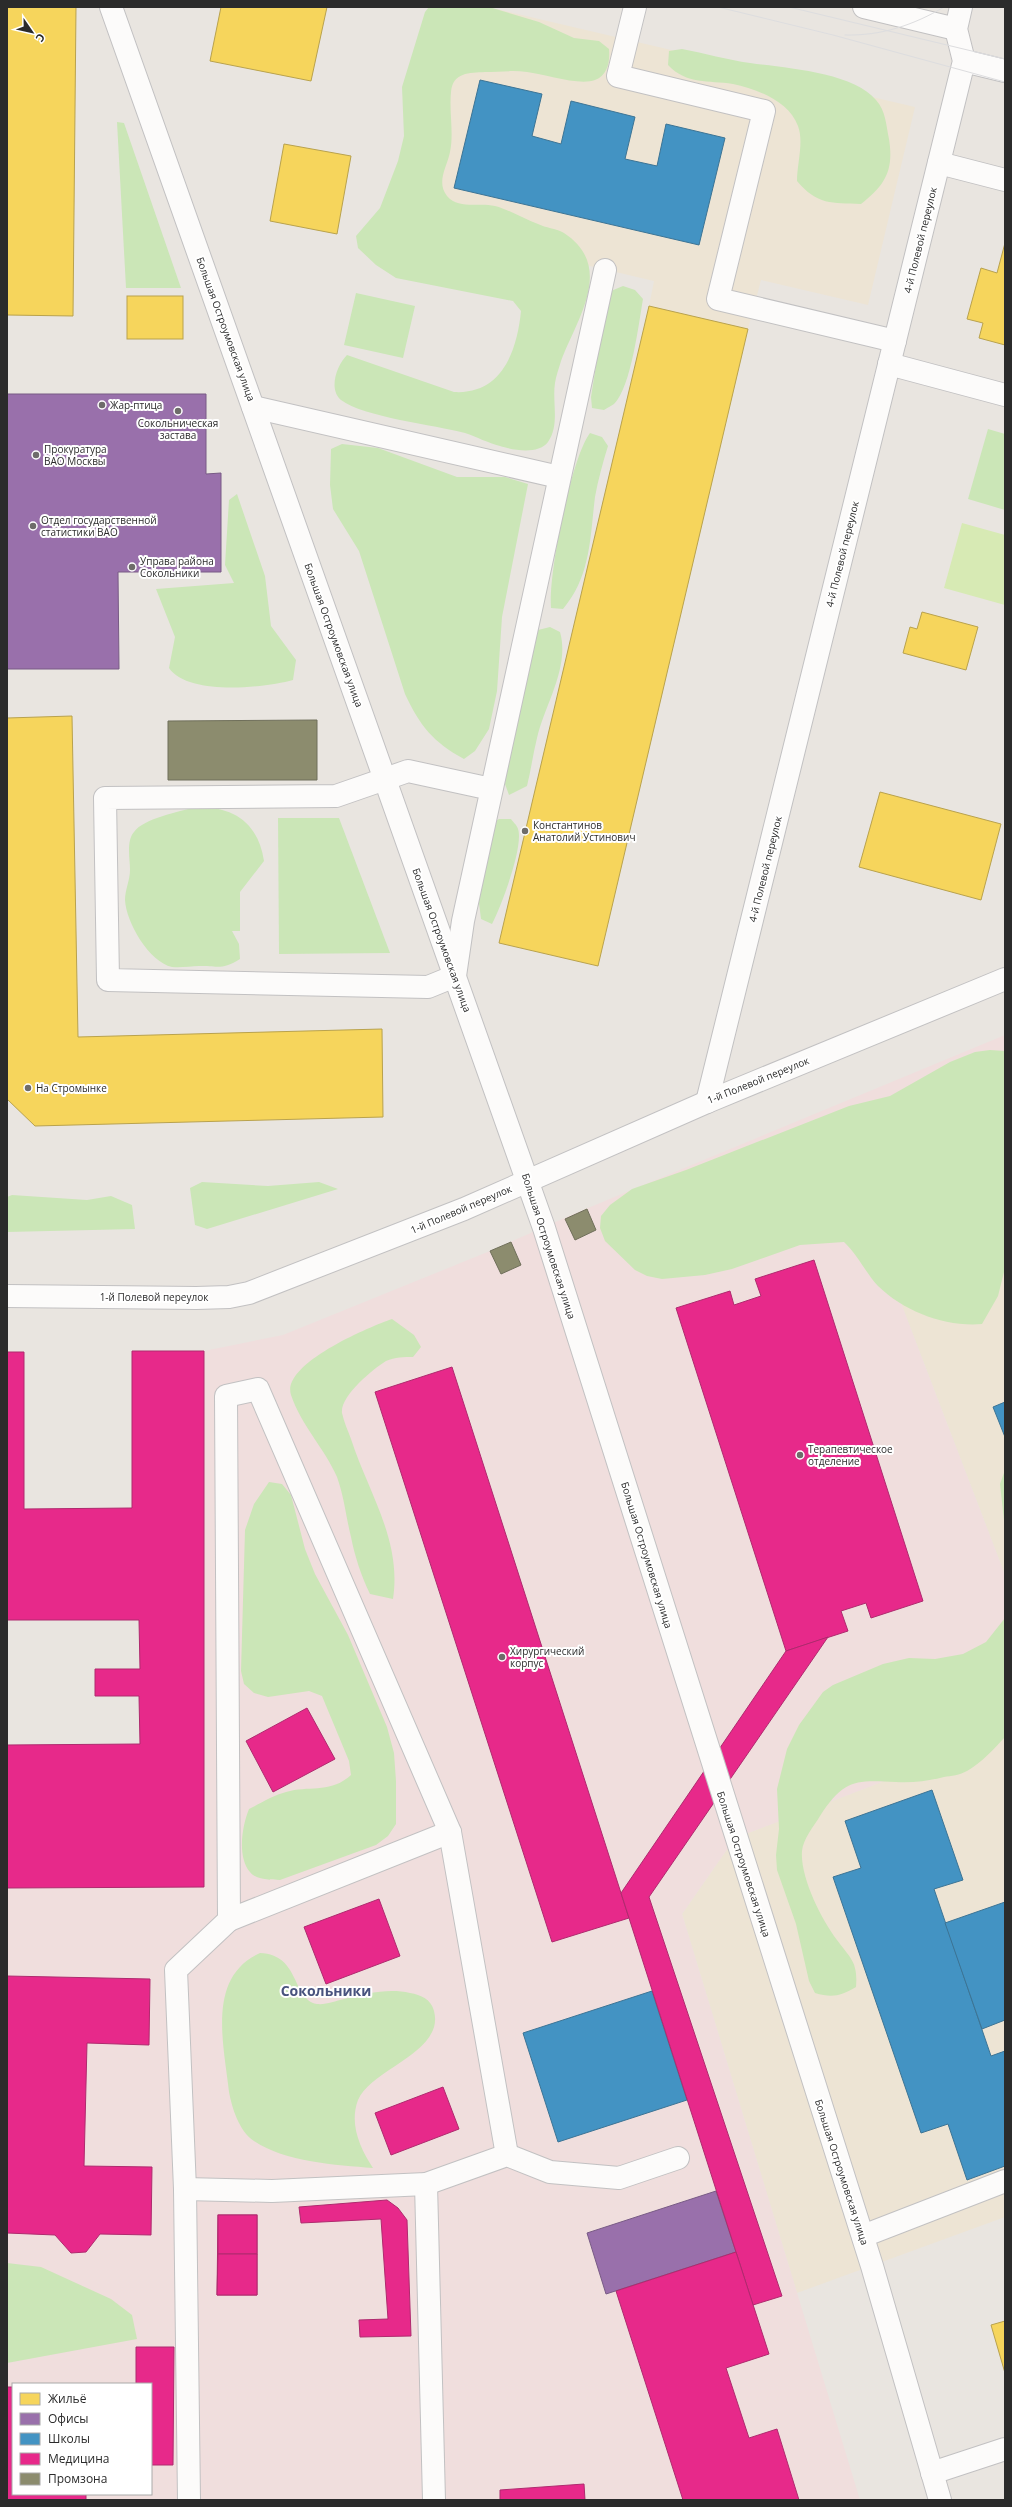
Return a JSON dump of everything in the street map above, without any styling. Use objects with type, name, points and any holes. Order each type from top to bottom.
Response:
[{"type":"street","name":"Большая Остроумовская улица","points":[[111,7],[528,1180],[863,2236],[940,2500]]},
{"type":"street","points":[[635,7],[618,76],[764,111],[718,299],[895,341]]},
{"type":"street","points":[[864,7],[956,28]]},
{"type":"street","name":"4-й Полевой переулок","points":[[707,1102],[964,61],[956,28],[961,7]]},
{"type":"street","points":[[964,61],[1005,71]]},
{"type":"street","points":[[939,163],[1005,180]]},
{"type":"street","points":[[491,789],[408,771],[336,796],[105,798],[108,980],[428,987],[455,976],[462,921],[491,789],[559,477],[605,270]]},
{"type":"street","points":[[889,364],[1005,395]]},
{"type":"street","points":[[253,407],[559,477]]},
{"type":"street","name":"1-й Полевой переулок","points":[[7,1296],[196,1298],[229,1297],[249,1293],[464,1209],[707,1102],[1005,979]]},
{"type":"street","points":[[228,1920],[226,1396],[258,1389],[450,1832],[507,2155]]},
{"type":"street","points":[[189,2500],[185,2189],[176,1970],[228,1920],[450,1832]]},
{"type":"street","points":[[185,2189],[272,2191],[426,2184],[507,2155],[550,2172],[619,2178],[678,2158]]},
{"type":"street","points":[[863,2236],[1005,2181]]},
{"type":"street","points":[[426,2184],[434,2500]]},
{"type":"street","points":[[932,2473],[1005,2449]]},
{"type":"shaded area","points":[[488,7],[915,107],[868,305],[761,280],[748,329],[649,306],[654,281],[386,218]]},
{"type":"shaded area","points":[[1005,1035],[1005,1168],[873,1230],[1005,1575],[1005,1735],[735,1838],[682,1914],[860,2500],[7,2500],[7,1888],[204,1887],[204,1351],[283,1335],[490,1251],[576,1213]]},
{"type":"shaded area","points":[[1005,1168],[1005,1575],[873,1230]]},
{"type":"shaded area","points":[[1005,1735],[1005,2217],[797,2293],[682,1914],[735,1838]]},
{"type":"green space","points":[[429,7],[489,7],[539,22],[574,38],[599,41],[609,49],[607,67],[603,75],[595,80],[580,82],[522,71],[506,71],[468,73],[458,77],[452,85],[451,145],[442,180],[442,185],[447,196],[457,203],[495,206],[512,212],[527,220],[561,231],[579,247],[588,262],[590,278],[588,294],[561,361],[555,380],[554,428],[548,442],[538,449],[525,450],[505,448],[465,433],[382,416],[351,406],[341,400],[335,390],[335,377],[337,371],[343,359],[347,355],[454,392],[470,391],[484,386],[495,378],[504,368],[516,341],[521,311],[513,301],[396,278],[376,265],[358,248],[356,236],[380,208],[398,161],[404,136],[402,87],[425,12]]},
{"type":"green space","points":[[682,49],[741,62],[799,70],[835,77],[851,83],[865,91],[876,100],[882,109],[889,139],[889,169],[882,184],[861,204],[833,203],[818,199],[811,195],[797,181],[800,132],[794,117],[780,103],[752,89],[733,84],[690,79],[683,76],[668,65],[669,51]]},
{"type":"green space","points":[[117,122],[124,123],[181,288],[126,288]]},
{"type":"green space","points":[[623,286],[635,290],[643,299],[630,370],[620,396],[614,404],[604,410],[592,408],[591,397],[606,302],[611,291]]},
{"type":"green space","points":[[356,293],[415,306],[403,358],[344,345]]},
{"type":"green space","points":[[988,429],[1005,434],[1005,510],[968,499]]},
{"type":"green space","points":[[590,433],[602,437],[608,446],[595,497],[588,556],[579,583],[563,609],[551,608],[553,570],[562,518],[575,466]]},
{"type":"green space","points":[[342,444],[378,448],[457,477],[505,477],[528,484],[502,617],[497,691],[489,729],[475,751],[464,759],[453,753],[428,732],[416,715],[405,694],[359,551],[333,509],[330,485],[331,449]]},
{"type":"green space","points":[[237,494],[265,576],[271,626],[296,660],[293,680],[264,685],[227,688],[192,683],[179,677],[169,668],[175,637],[156,589],[234,583],[225,565],[229,500]]},
{"type":"green space","points":[[962,523],[1005,535],[1005,605],[944,588]]},
{"type":"green space","points":[[550,627],[560,632],[562,659],[559,672],[537,738],[527,786],[509,795],[505,784],[506,772],[519,699],[533,653],[533,640],[538,630]]},
{"type":"green space","points":[[195,807],[209,807],[221,810],[232,813],[242,819],[256,836],[261,847],[264,861],[240,892],[240,931],[232,931],[239,944],[240,959],[229,965],[216,967],[172,967],[163,964],[147,949],[134,930],[126,909],[125,896],[130,870],[129,845],[134,832],[139,827],[153,819]]},
{"type":"green space","points":[[278,818],[339,818],[390,953],[279,954]]},
{"type":"green space","points":[[499,819],[511,819],[516,825],[519,837],[518,849],[511,876],[492,924],[481,919],[478,895],[489,825]]},
{"type":"green space","points":[[990,1050],[1005,1051],[1005,1268],[998,1296],[982,1324],[954,1323],[940,1320],[926,1316],[900,1303],[878,1286],[844,1242],[800,1245],[732,1269],[705,1275],[662,1279],[647,1276],[635,1270],[605,1241],[600,1228],[601,1216],[610,1205],[632,1189],[686,1170],[849,1106],[890,1096],[950,1062],[975,1052]]},
{"type":"green space","points":[[202,1182],[268,1186],[319,1182],[338,1189],[207,1229],[195,1225],[190,1188]]},
{"type":"green space","points":[[12,1195],[87,1200],[111,1196],[132,1205],[135,1229],[7,1232],[7,1197]]},
{"type":"green space","points":[[392,1319],[414,1335],[421,1347],[413,1357],[389,1360],[373,1370],[358,1384],[346,1399],[342,1413],[388,1536],[393,1557],[393,1599],[370,1594],[356,1559],[337,1477],[301,1417],[291,1395],[292,1383],[299,1371],[312,1359],[347,1338]]},
{"type":"green space","points":[[1005,1470],[1005,1529],[1000,1484]]},
{"type":"green space","points":[[269,1482],[282,1484],[291,1495],[305,1549],[315,1574],[348,1635],[387,1727],[394,1753],[396,1781],[396,1824],[388,1836],[376,1845],[280,1880],[256,1877],[246,1866],[243,1858],[242,1841],[244,1824],[249,1809],[281,1793],[295,1790],[328,1787],[343,1781],[351,1775],[349,1761],[322,1696],[309,1691],[268,1697],[254,1693],[244,1684],[241,1671],[245,1530],[254,1504]]},
{"type":"green space","points":[[1005,1618],[1005,1737],[992,1751],[972,1768],[953,1776],[920,1781],[860,1782],[844,1788],[828,1804],[807,1837],[803,1846],[802,1861],[808,1885],[824,1921],[850,1957],[855,1966],[856,1972],[856,1987],[841,1994],[831,1996],[815,1993],[809,1981],[796,1924],[777,1870],[776,1855],[779,1829],[777,1789],[787,1749],[799,1725],[823,1692],[833,1685],[883,1664],[909,1658],[935,1659],[963,1654],[986,1642]]},
{"type":"green space","points":[[260,1953],[273,1956],[283,1961],[303,1994],[309,2000],[317,2004],[385,1991],[410,1993],[422,1996],[431,2003],[434,2011],[434,2025],[429,2038],[418,2049],[365,2089],[358,2100],[355,2127],[360,2144],[373,2168],[327,2164],[280,2154],[254,2141],[240,2125],[234,2112],[229,2092],[222,2034],[222,2014],[225,1995],[232,1978],[243,1964]]},
{"type":"green space","points":[[7,2263],[41,2267],[111,2299],[132,2315],[137,2339],[7,2363]]},
{"type":"building: Жильё","points":[[7,7],[76,7],[73,316],[7,315]]},
{"type":"building: Жильё","points":[[221,7],[327,7],[311,81],[210,61]]},
{"type":"building: Жильё","points":[[284,144],[351,156],[337,234],[270,221]]},
{"type":"building: Жильё","points":[[1005,243],[1005,345],[979,338],[983,323],[967,319],[981,268],[997,273]]},
{"type":"building: Жильё","points":[[127,296],[183,296],[183,339],[127,339]]},
{"type":"building: Жильё","points":[[649,306],[748,329],[598,966],[499,943]]},
{"type":"building: Жильё","points":[[922,612],[978,627],[966,670],[903,653],[910,627],[917,629]]},
{"type":"building: Жильё","points":[[72,716],[78,1037],[382,1029],[383,1117],[35,1126],[7,1099],[7,718]]},
{"type":"building: Жильё","points":[[880,792],[1001,824],[981,900],[859,867]]},
{"type":"building: Жильё","points":[[1005,2321],[1005,2373],[991,2325]]},
{"type":"building: Офисы","points":[[7,394],[206,394],[206,474],[221,473],[221,572],[118,572],[119,669],[7,669]]},
{"type":"building: Офисы","points":[[716,2191],[736,2252],[606,2294],[587,2233]]},
{"type":"building: Школы","points":[[480,80],[542,94],[532,136],[561,144],[571,101],[635,117],[625,159],[657,166],[666,124],[725,138],[699,245],[454,188]]},
{"type":"building: Школы","points":[[1005,1402],[1005,1437],[993,1407]]},
{"type":"building: Школы","points":[[932,1790],[963,1880],[934,1889],[991,2056],[1005,2051],[1005,2166],[967,2180],[948,2124],[921,2133],[833,1877],[861,1868],[845,1821]]},
{"type":"building: Школы","points":[[1005,1902],[1005,2020],[982,2029],[945,1923]]},
{"type":"building: Школы","points":[[652,1991],[687,2100],[558,2142],[523,2033]]},
{"type":"building: Медицина","name":"Терапевтическое отделение","points":[[814,1260],[923,1601],[871,1618],[866,1603],[841,1611],[848,1631],[786,1651],[676,1308],[730,1291],[734,1305],[761,1296],[755,1279]]},
{"type":"building: Медицина","points":[[132,1351],[204,1351],[204,1887],[7,1888],[7,1745],[140,1744],[139,1696],[95,1696],[95,1669],[140,1669],[139,1620],[7,1620],[7,1352],[24,1352],[24,1509],[132,1508]]},
{"type":"building: Медицина","name":"Хирургический корпус","points":[[452,1367],[629,1918],[552,1942],[375,1392]]},
{"type":"building: Медицина","points":[[828,1637],[649,1897],[782,2296],[753,2305],[621,1893],[786,1651]]},
{"type":"building: Медицина","points":[[307,1708],[335,1759],[273,1792],[246,1741]]},
{"type":"building: Медицина","points":[[379,1899],[400,1956],[326,1984],[304,1927]]},
{"type":"building: Медицина","points":[[7,1976],[150,1979],[149,2045],[87,2043],[84,2166],[152,2167],[151,2235],[100,2234],[86,2252],[71,2253],[55,2235],[7,2233]]},
{"type":"building: Медицина","points":[[443,2087],[459,2129],[391,2155],[375,2113]]},
{"type":"building: Медицина","points":[[387,2200],[398,2208],[407,2220],[411,2336],[360,2337],[359,2320],[388,2319],[381,2219],[301,2223],[299,2207]]},
{"type":"building: Медицина","points":[[218,2215],[257,2215],[257,2295],[217,2295]]},
{"type":"building: Медицина","points":[[218,2215],[257,2215],[257,2254],[218,2254]]},
{"type":"building: Медицина","points":[[736,2252],[769,2354],[726,2368],[749,2438],[777,2429],[799,2500],[683,2500],[616,2291]]},
{"type":"building: Медицина","points":[[218,2254],[257,2254],[257,2295],[217,2295]]},
{"type":"building: Медицина","points":[[136,2347],[174,2347],[173,2465],[152,2465],[152,2383],[136,2383]]},
{"type":"building: Медицина","points":[[7,2387],[12,2387],[12,2495],[86,2495],[86,2500],[7,2500]]},
{"type":"building: Медицина","points":[[584,2484],[585,2500],[500,2500],[500,2490]]},
{"type":"building: Промзона","points":[[317,720],[317,780],[168,780],[168,721]]},
{"type":"building: Промзона","points":[[587,1209],[596,1230],[575,1240],[565,1219]]},
{"type":"building: Промзона","points":[[511,1242],[521,1265],[501,1274],[490,1251]]},
{"type":"tram line","points":[[718,7],[833,35],[1005,82]]},
{"type":"tram line","points":[[789,7],[1005,59]]},
{"type":"tram line","points":[[845,35],[871,34],[897,28],[921,19],[944,7]]},
{"type":"place","name":"Жар-птица","points":[[102,405]]},
{"type":"place","name":"Сокольническая застава","points":[[178,411]]},
{"type":"place","name":"Прокуратура ВАО Москвы","points":[[36,455]]},
{"type":"place","name":"Отдел государственной статистики ВАО","points":[[33,526]]},
{"type":"place","name":"Управа района Сокольники","points":[[132,567]]},
{"type":"place","name":"Константинов Анатолий Устинович","points":[[525,831]]},
{"type":"place","name":"На Стромынке","points":[[28,1088]]},
{"type":"place","name":"Терапевтическое отделение","points":[[800,1455]]},
{"type":"place","name":"Хирургический корпус","points":[[502,1657]]},
{"type":"district","name":"Сокольники","points":[[326,1990]]}]
